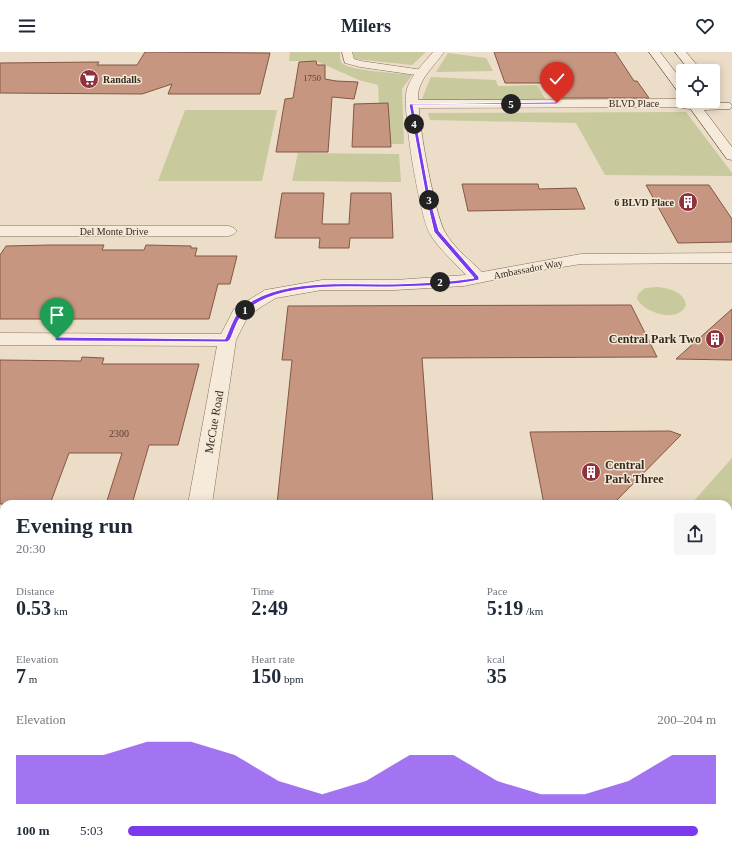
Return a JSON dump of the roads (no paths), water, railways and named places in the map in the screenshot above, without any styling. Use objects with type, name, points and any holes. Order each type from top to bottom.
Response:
[{"type":"street","points":[[347,52],[349,61],[360,64],[423,72]]},
{"type":"street","points":[[439,52],[423,72],[412,90],[411,107],[436,232],[478,278]]},
{"type":"street","points":[[654,52],[676,81]]},
{"type":"street","points":[[680,52],[690,64]]},
{"type":"street","points":[[720,99],[729,109]]},
{"type":"street","name":"BLVD Place","points":[[411,107],[676,108]]},
{"type":"street","points":[[697,108],[732,156]]},
{"type":"street","name":"Del Monte Drive","points":[[0,230],[229,231]]},
{"type":"street","name":"Ambassador Way","points":[[227,340],[240,313],[255,303],[271,294],[322,285],[395,285],[464,281],[537,266],[582,259],[732,258]]},
{"type":"street","points":[[0,339],[227,340]]},
{"type":"street","name":"McCue Road","points":[[201,500],[227,340]]},
{"type":"place","name":"Randalls","points":[[89,79]]},
{"type":"place","name":"6 BLVD Place","points":[[688,202]]},
{"type":"place","name":"Central Park Two","points":[[715,339]]},
{"type":"place","name":"Central Park Three","points":[[591,472]]}]
